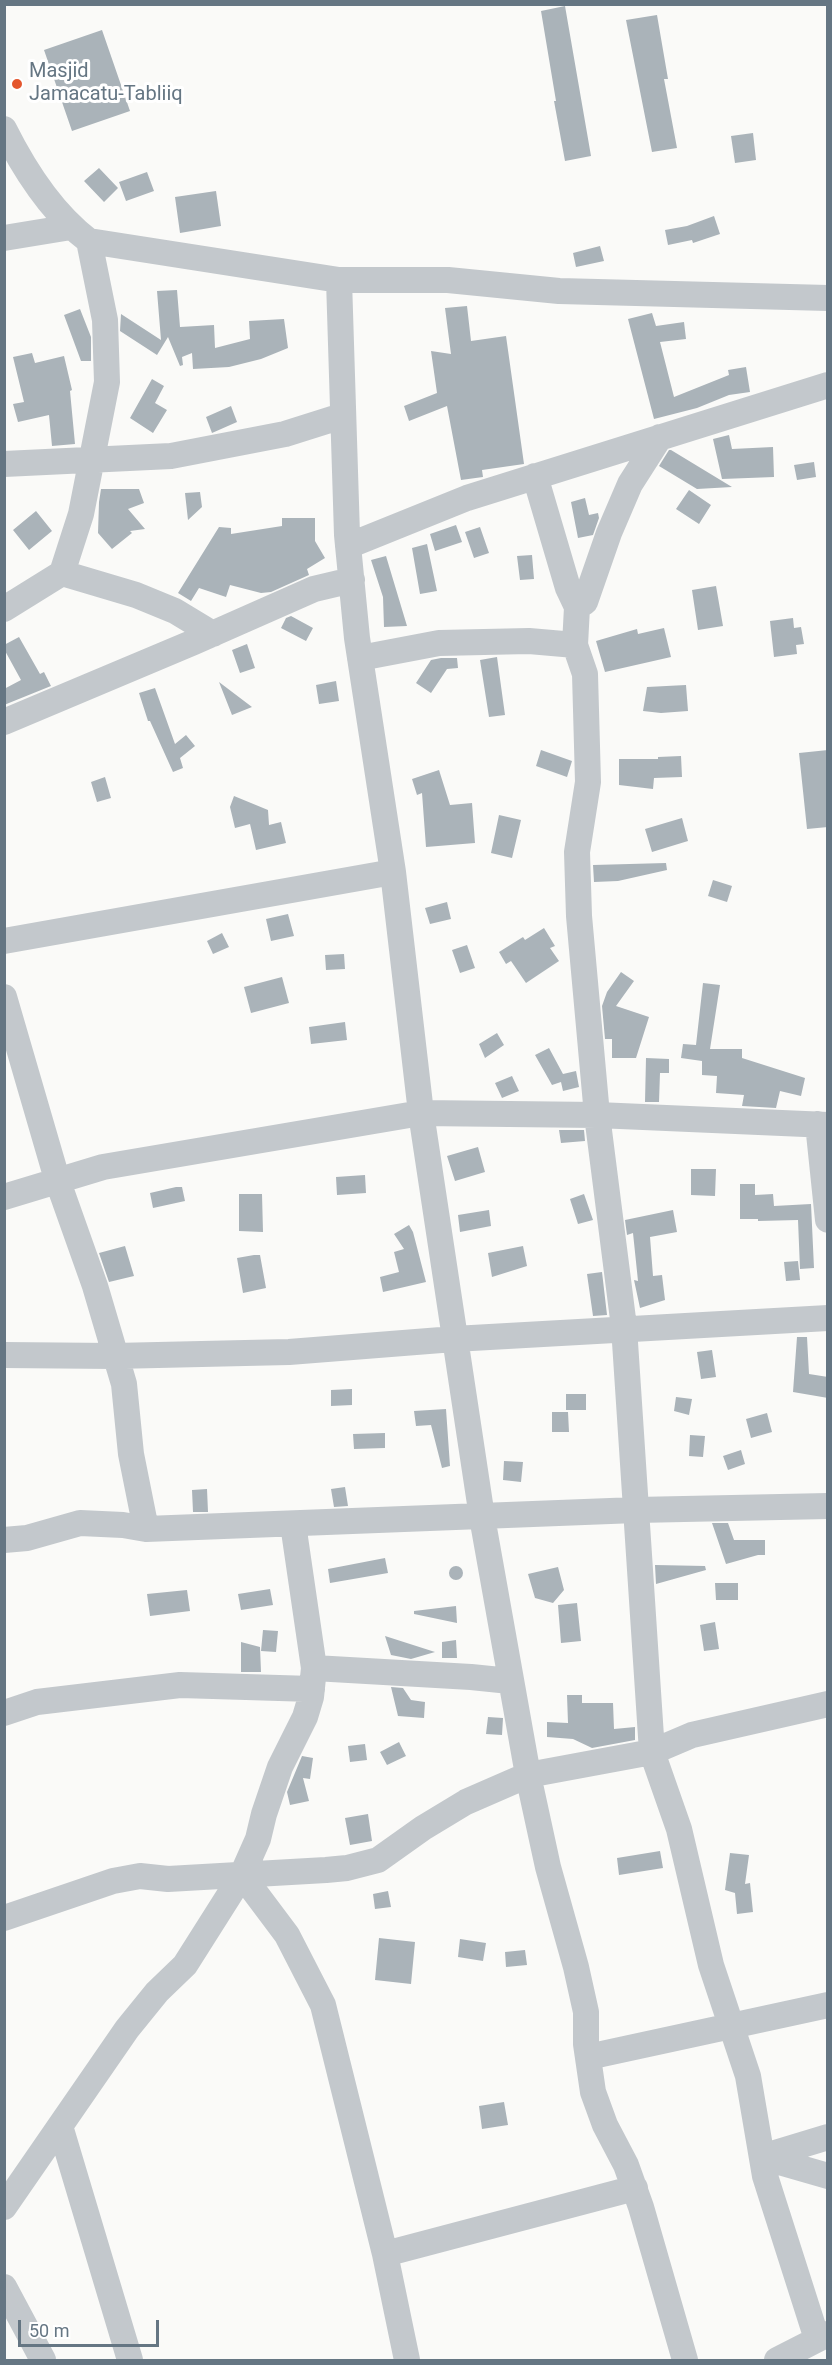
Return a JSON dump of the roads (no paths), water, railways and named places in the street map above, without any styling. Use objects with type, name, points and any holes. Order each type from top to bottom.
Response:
[{"type":"street","points":[[4,129],[55,210],[80,234],[105,320],[107,382],[81,514],[62,573],[4,609]]},
{"type":"street","points":[[4,238],[80,234],[339,280],[448,280],[559,291],[828,298]]},
{"type":"street","points":[[339,280],[348,546],[360,658],[393,872],[421,1113],[482,1517],[528,1775],[553,1886],[586,2012],[585,2044],[593,2092],[605,2125],[626,2165],[634,2188],[685,2361]]},
{"type":"street","points":[[348,546],[467,498],[828,385]]},
{"type":"street","points":[[4,464],[171,456],[285,434],[342,416]]},
{"type":"street","points":[[576,607],[585,602],[609,533],[630,484],[660,437]]},
{"type":"street","points":[[536,476],[568,588],[576,607],[575,645],[585,674],[588,782],[577,852],[579,916],[597,1115],[624,1329],[652,1752],[679,1829],[700,1922],[730,2026],[748,2076],[765,2176],[781,2231],[822,2336],[777,2361]]},
{"type":"street","points":[[62,573],[136,595],[175,611],[213,634]]},
{"type":"street","points":[[4,722],[314,589],[352,580]]},
{"type":"street","points":[[360,658],[439,643],[529,641],[575,645]]},
{"type":"street","points":[[4,941],[393,872]]},
{"type":"street","points":[[4,997],[11,1052],[95,1286],[124,1384],[131,1454],[146,1529]]},
{"type":"street","points":[[4,1197],[57,1179],[103,1167],[421,1113],[597,1115],[823,1125],[828,1220]]},
{"type":"street","points":[[4,1356],[289,1352],[454,1339],[828,1318]]},
{"type":"street","points":[[4,1540],[27,1538],[80,1523],[123,1525],[146,1529],[636,1510],[828,1506]]},
{"type":"street","points":[[4,2207],[127,2030],[157,1992],[185,1965],[242,1875],[258,1839],[264,1814],[284,1758],[305,1717],[313,1679],[293,1524]]},
{"type":"street","points":[[4,1713],[37,1702],[180,1684],[313,1679],[471,1677],[510,1681]]},
{"type":"street","points":[[4,1918],[113,1881],[140,1876],[168,1879],[242,1875],[346,1868],[378,1860],[465,1802],[528,1775],[652,1752],[692,1735],[827,1707]]},
{"type":"street","points":[[242,1875],[287,1935],[323,2005],[385,2254],[407,2361]]},
{"type":"street","points":[[588,2057],[828,2005]]},
{"type":"street","points":[[60,2126],[129,2361]]},
{"type":"street","points":[[762,2157],[828,2137]]},
{"type":"street","points":[[762,2157],[828,2176]]},
{"type":"street","points":[[385,2254],[634,2188]]},
{"type":"street","points":[[4,2287],[42,2361]]},
{"type":"place","name":"Masjid Jamacatu-Tabliiq","points":[[17,84]]}]
